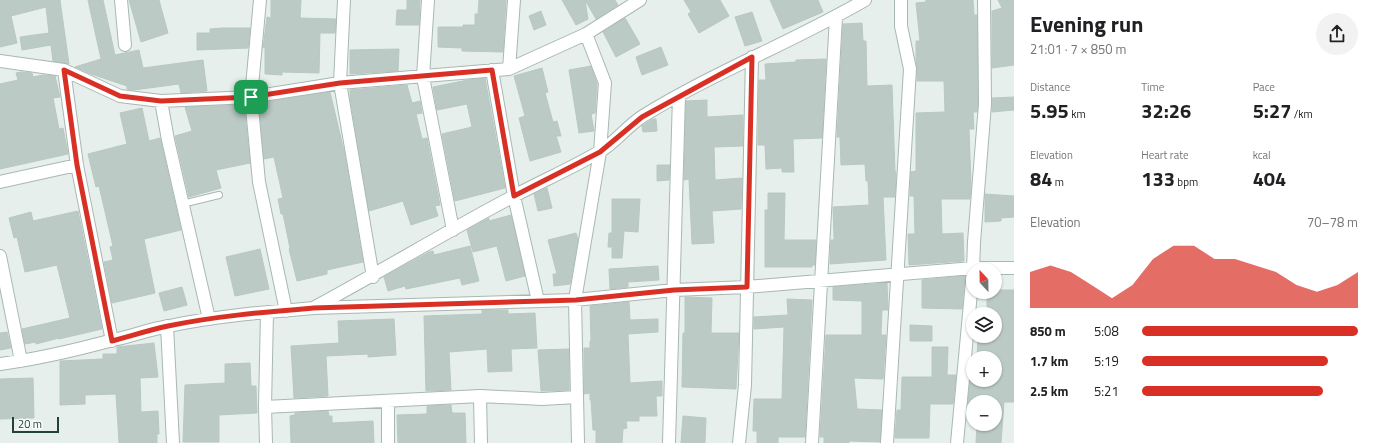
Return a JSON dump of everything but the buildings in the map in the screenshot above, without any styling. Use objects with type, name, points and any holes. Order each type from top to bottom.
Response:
[{"type":"street","points":[[121,0],[125,46]]},
{"type":"street","points":[[260,0],[251,97],[259,182],[286,311]]},
{"type":"street","points":[[344,0],[340,83],[373,277]]},
{"type":"street","points":[[428,0],[423,77],[452,230]]},
{"type":"street","points":[[508,69],[514,0]]},
{"type":"street","points":[[0,60],[64,70],[120,96],[161,101],[251,97],[340,83],[508,69],[586,34],[640,0]]},
{"type":"street","points":[[313,308],[373,277],[452,230],[514,196],[600,152],[642,117],[679,96],[865,0]]},
{"type":"street","points":[[886,443],[898,275],[910,69],[901,26],[901,0]]},
{"type":"street","points":[[973,263],[985,104],[984,0]]},
{"type":"street","points":[[812,443],[836,16]]},
{"type":"street","points":[[578,443],[576,300],[600,152],[605,83],[586,34]]},
{"type":"street","points":[[739,443],[745,385],[752,57]]},
{"type":"street","points":[[64,70],[77,165],[112,341]]},
{"type":"street","points":[[492,70],[514,196],[538,301]]},
{"type":"street","points":[[669,443],[679,96]]},
{"type":"street","points":[[161,101],[182,204],[209,319]]},
{"type":"street","points":[[0,182],[77,165]]},
{"type":"street","points":[[0,256],[21,361]]},
{"type":"street","points":[[1002,269],[1014,268]]},
{"type":"street","points":[[0,364],[21,361],[112,341],[168,326],[267,312],[313,308],[576,300],[674,290],[747,287],[966,270]]},
{"type":"street","points":[[956,443],[970,299]]},
{"type":"street","points":[[266,443],[265,407],[267,312]]},
{"type":"street","points":[[168,326],[173,443]]},
{"type":"street","points":[[265,407],[480,396],[542,399],[577,397]]},
{"type":"street","points":[[480,396],[481,443]]},
{"type":"street","points":[[388,401],[388,443]]},
{"type":"lane","points":[[182,204],[219,195]]},
{"type":"route","points":[[752,57],[747,287],[674,290],[576,300],[313,308],[209,319],[168,326],[112,341],[77,165],[64,70],[120,96],[161,101],[251,97],[340,83],[492,70],[514,196],[600,152],[642,117],[752,57]]}]
